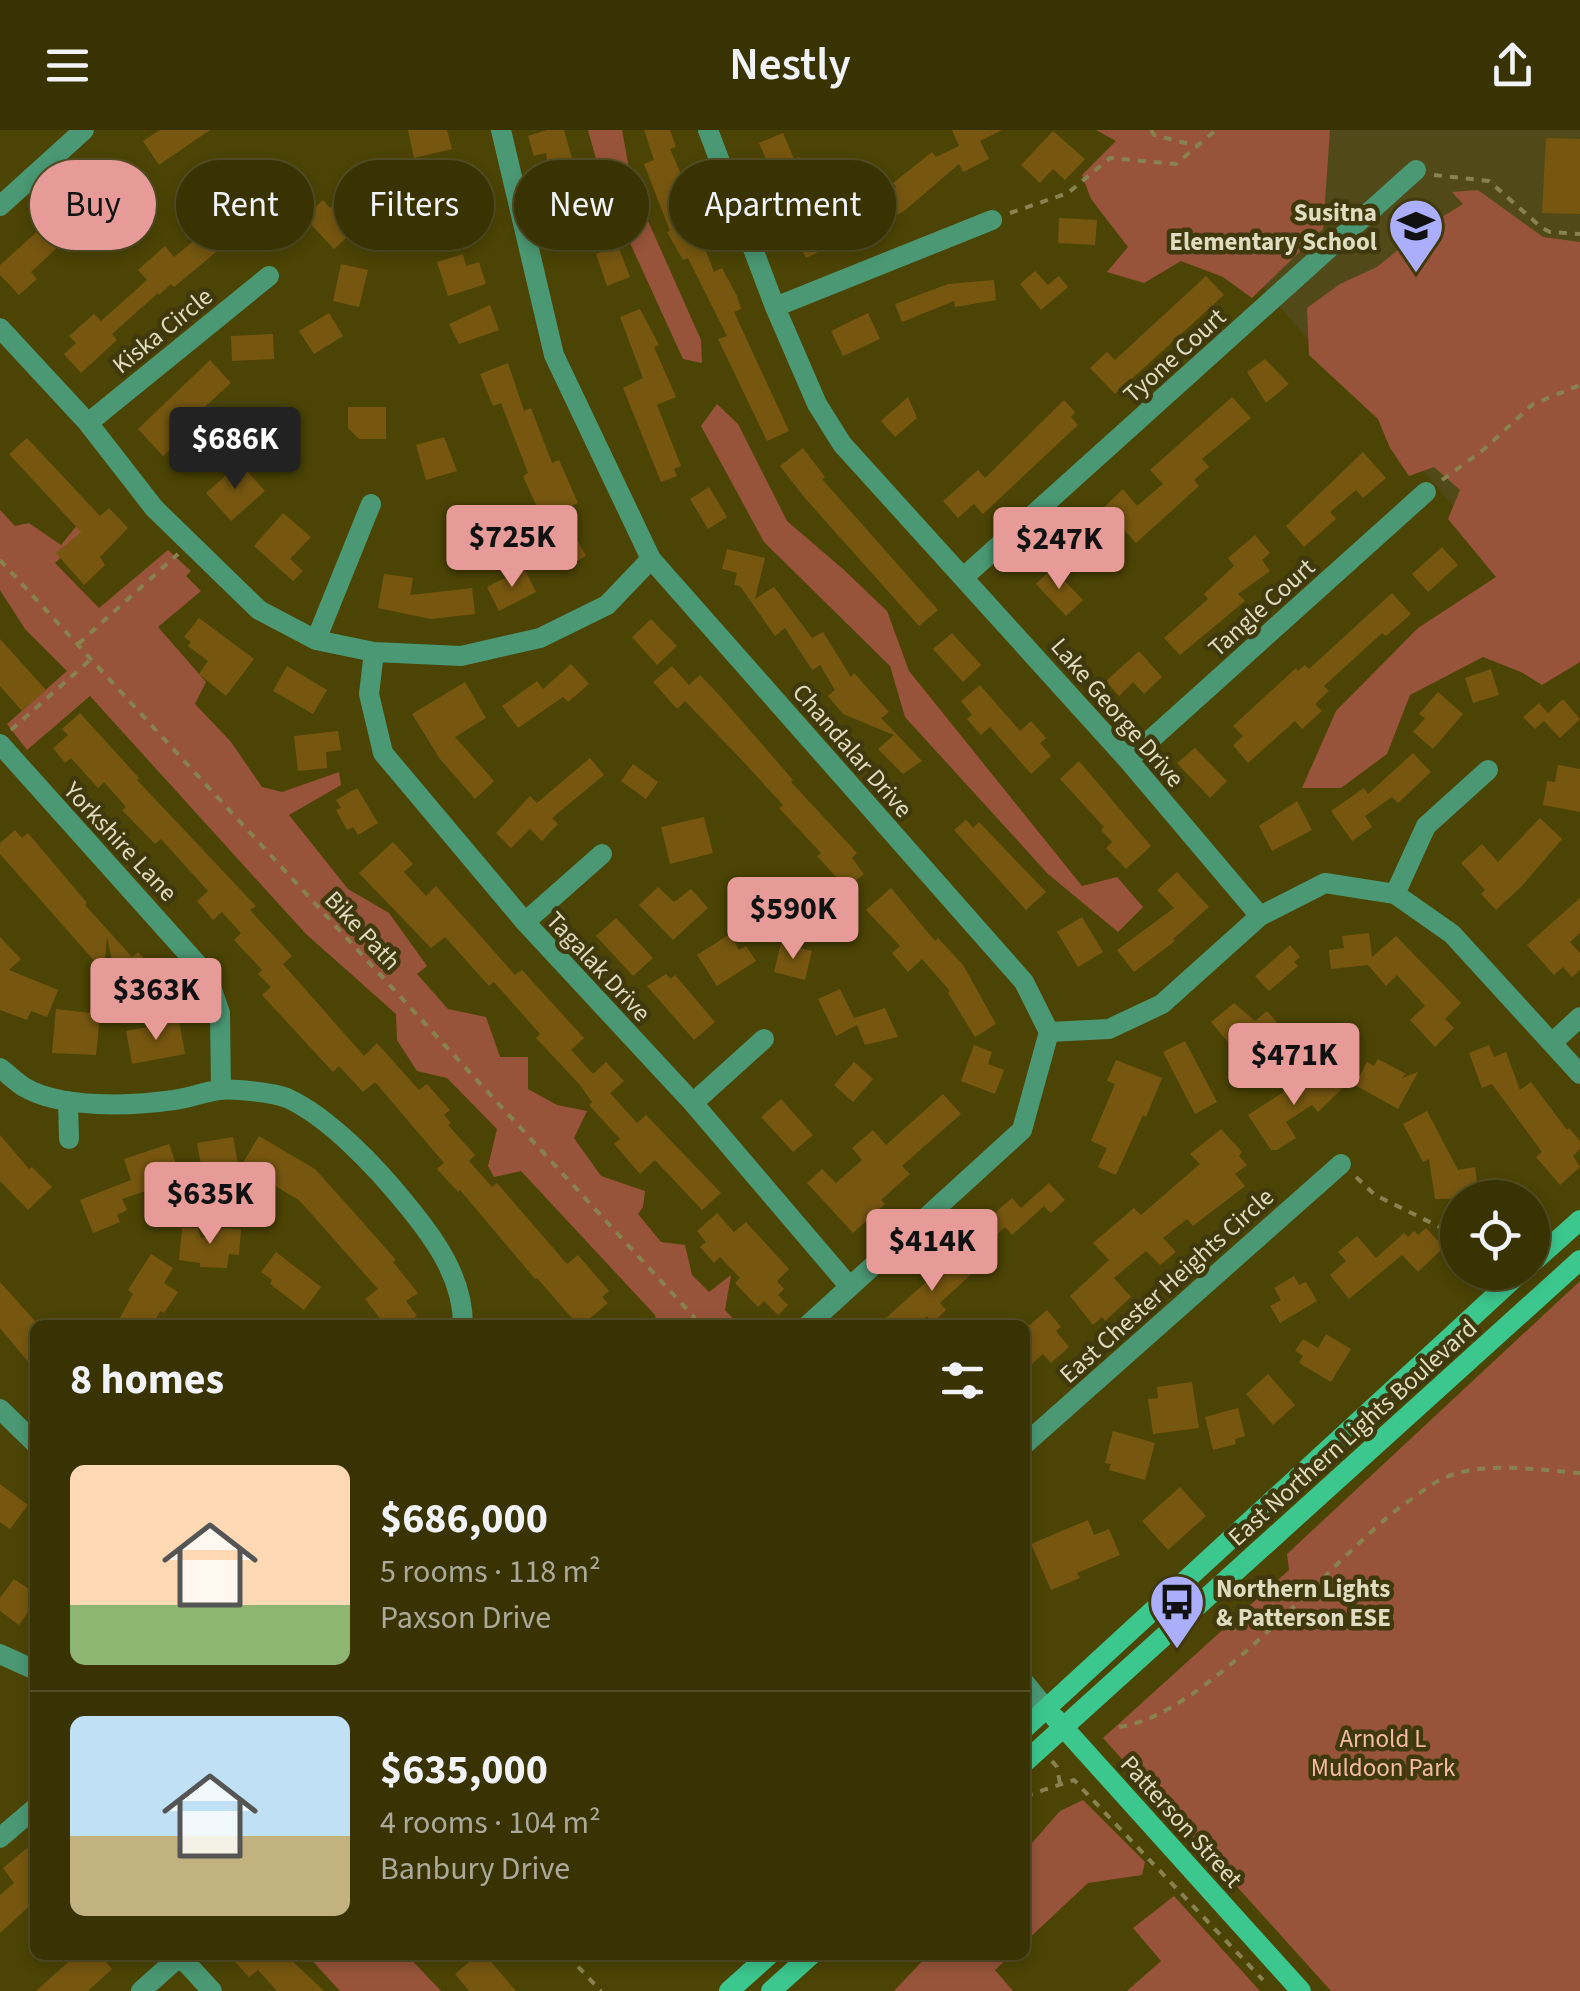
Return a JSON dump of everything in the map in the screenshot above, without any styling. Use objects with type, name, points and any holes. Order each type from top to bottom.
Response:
[{"type":"main road","points":[[1550,1246],[1580,1220]]},
{"type":"main road","name":"East Northern Lights Boulevard","points":[[1030,1758],[1580,1260]]},
{"type":"main road","name":"East Northern Lights Boulevard","points":[[1030,1724],[1502,1290]]},
{"type":"main road","name":"Patterson Street","points":[[1047,1710],[1301,1991]]},
{"type":"main road","points":[[729,1991],[763,1960]]},
{"type":"main road","points":[[771,1991],[805,1960]]},
{"type":"street","points":[[0,206],[84,130]]},
{"type":"street","name":"Chandalar Drive","points":[[501,130],[554,354],[651,559],[1024,982],[1049,1032]]},
{"type":"street","name":"Lake George Drive","points":[[708,130],[775,307],[817,404],[842,444],[1128,760],[1260,916]]},
{"type":"street","name":"Tyone Court","points":[[965,576],[1416,170]]},
{"type":"street","points":[[775,307],[992,220]]},
{"type":"street","name":"Kiska Circle","points":[[88,423],[269,276]]},
{"type":"street","points":[[0,328],[88,423],[154,508],[260,610],[316,640],[374,652],[461,656],[540,638],[607,605],[651,559]]},
{"type":"street","name":"Tangle Court","points":[[1128,760],[1426,492]]},
{"type":"street","points":[[316,640],[371,504]]},
{"type":"street","name":"Tagalak Drive","points":[[374,652],[369,694],[382,753],[526,922],[692,1103],[850,1287]]},
{"type":"street","name":"Yorkshire Lane","points":[[0,742],[207,975],[220,1013],[221,1089]]},
{"type":"street","points":[[1395,894],[1426,826],[1488,770]]},
{"type":"street","points":[[526,922],[602,854]]},
{"type":"street","points":[[814,1320],[1022,1130],[1049,1032],[1109,1029],[1162,1004],[1260,916],[1325,884],[1395,894],[1452,934],[1580,1074]]},
{"type":"street","points":[[1552,1043],[1580,1017]]},
{"type":"street","points":[[692,1103],[764,1039]]},
{"type":"street","points":[[0,1068],[26,1088],[68,1102],[134,1104],[178,1100],[221,1089],[285,1097],[342,1136],[388,1182],[451,1269],[467,1320]]},
{"type":"street","points":[[68,1102],[68,1140]]},
{"type":"street","name":"East Chester Heights Circle","points":[[1030,1440],[1341,1164]]},
{"type":"street","points":[[0,1410],[30,1438]]},
{"type":"street","points":[[0,1654],[30,1668]]},
{"type":"street","name":"Patterson Street","points":[[1030,1689],[1047,1710]]},
{"type":"street","points":[[0,1838],[30,1812]]},
{"type":"street","points":[[140,1991],[174,1960]]},
{"type":"street","points":[[184,1960],[212,1991]]},
{"type":"path","points":[[1151,130],[1154,135],[1198,146]]},
{"type":"path","points":[[992,220],[1068,192],[1110,158],[1176,164],[1216,130]]},
{"type":"path","points":[[1416,170],[1490,181],[1542,228],[1580,234]]},
{"type":"path","points":[[1426,492],[1534,404],[1580,385]]},
{"type":"path","points":[[78,644],[190,543]]},
{"type":"path","name":"Bike Path","points":[[0,560],[694,1320]]},
{"type":"path","points":[[0,742],[91,659]]},
{"type":"path","points":[[1341,1164],[1376,1196],[1440,1227]]},
{"type":"path","points":[[1118,1728],[1173,1709],[1254,1643],[1372,1530],[1433,1482],[1459,1472],[1524,1469],[1580,1474]]},
{"type":"path","points":[[1057,1766],[1060,1784]]},
{"type":"path","points":[[1030,1794],[1074,1780],[1274,1991]]},
{"type":"path","points":[[572,1960],[601,1991]]},
{"type":"shaded area","name":"Susitna Elementary School","points":[[1125,130],[1580,130],[1580,518],[1515,576]]},
{"type":"green space","points":[[588,130],[622,130],[627,160],[596,160]]},
{"type":"green space","points":[[1096,130],[1330,130],[1323,229],[1252,298],[1223,277],[1181,261],[1144,283],[1107,272],[1128,247],[1091,199],[1082,175],[1116,141]]},
{"type":"green space","points":[[1478,190],[1543,237],[1580,242],[1580,662],[1542,685],[1483,657],[1410,695],[1387,754],[1341,788],[1302,788],[1336,711],[1418,628],[1496,577],[1448,519],[1460,490],[1434,467],[1409,476],[1390,448],[1378,419],[1309,355],[1307,308],[1340,284],[1377,267],[1426,227],[1463,204],[1452,192]]},
{"type":"green space","points":[[649,223],[701,340],[702,363],[683,359],[633,250],[649,250]]},
{"type":"green space","points":[[717,404],[738,424],[787,521],[887,611],[909,671],[1082,886],[1117,877],[1143,907],[1118,932],[1048,874],[905,717],[890,666],[764,542],[701,426]]},
{"type":"green space","points":[[92,507],[98,524],[55,563],[99,608],[168,550],[191,571],[186,576],[201,591],[158,627],[206,682],[195,704],[231,742],[262,787],[282,792],[339,772],[341,785],[289,815],[348,889],[389,913],[427,966],[417,974],[448,1009],[486,1017],[500,1057],[528,1057],[528,1089],[557,1105],[587,1111],[574,1138],[601,1176],[645,1191],[638,1214],[661,1242],[685,1245],[692,1275],[709,1292],[731,1275],[725,1310],[734,1320],[656,1320],[521,1171],[494,1177],[488,1166],[497,1129],[447,1078],[417,1071],[397,1040],[396,1014],[306,934],[90,696],[27,750],[7,724],[67,671],[25,629],[0,590],[0,510],[15,526],[29,523],[61,545]]},
{"type":"green space","name":"Arnold L Muldoon Park","points":[[1580,1281],[1580,1991],[1331,1991],[1103,1738],[1289,1570],[1287,1554]]},
{"type":"green space","points":[[1083,1800],[1145,1862],[1142,1875],[1088,1883],[1030,1937],[1030,1845],[1060,1811]]},
{"type":"green space","points":[[1174,1896],[1260,1991],[1127,1991],[1161,1961],[1133,1928]]},
{"type":"green space","points":[[312,1960],[412,1960],[441,1991],[340,1991]]},
{"type":"green space","points":[[923,1960],[1006,1960],[995,1970],[1013,1991],[894,1991]]},
{"type":"building","points":[[160,130],[210,130],[159,165],[143,141]]},
{"type":"building","points":[[408,130],[447,130],[452,149],[414,158]]},
{"type":"building","points":[[564,130],[572,158],[547,160],[546,153],[534,156],[528,136]]},
{"type":"building","points":[[644,130],[670,130],[676,147],[670,149],[675,160],[669,160],[669,228],[649,177],[649,162],[654,160]]},
{"type":"building","points":[[952,130],[1002,130],[980,141],[989,159],[963,172],[959,164],[896,215],[896,181],[932,152],[936,157],[959,146]]},
{"type":"building","points":[[1053,131],[1085,159],[1065,180],[1053,169],[1040,183],[1021,165]]},
{"type":"building","points":[[783,133],[794,159],[800,160],[766,160],[759,143]]},
{"type":"building","points":[[1546,138],[1580,139],[1580,214],[1542,213]]},
{"type":"building","points":[[323,200],[330,208],[334,204],[334,249],[314,228],[314,208]]},
{"type":"building","points":[[1059,218],[1097,220],[1095,245],[1058,243]]},
{"type":"building","points":[[30,238],[30,250],[55,250],[31,272],[37,279],[19,295],[0,275],[0,265]]},
{"type":"building","points":[[165,246],[174,257],[183,250],[219,250],[174,287],[171,284],[158,293],[112,334],[117,340],[81,373],[64,354],[76,343],[69,336],[94,314],[101,321],[147,280],[138,270]]},
{"type":"building","points":[[620,250],[630,277],[607,286],[596,254]]},
{"type":"building","points":[[677,250],[706,250],[714,272],[722,268],[741,309],[734,312],[789,431],[767,441],[718,339],[727,336],[688,258],[683,260]]},
{"type":"building","points":[[802,250],[823,250],[806,258]]},
{"type":"building","points":[[463,254],[466,266],[479,262],[486,284],[448,296],[437,262]]},
{"type":"building","points":[[341,264],[368,270],[359,307],[333,301]]},
{"type":"building","points":[[1035,271],[1048,285],[1059,276],[1068,287],[1041,310],[1020,284]]},
{"type":"building","points":[[1206,276],[1224,295],[1115,394],[1090,368],[1107,352],[1115,360]]},
{"type":"building","points":[[994,280],[996,300],[955,307],[954,301],[902,322],[895,304],[948,284]]},
{"type":"building","points":[[490,305],[499,330],[459,344],[449,324]]},
{"type":"building","points":[[640,309],[659,345],[654,347],[676,397],[657,405],[681,466],[674,469],[677,476],[661,482],[623,388],[643,378],[620,317]]},
{"type":"building","points":[[329,313],[343,336],[314,354],[299,331]]},
{"type":"building","points":[[868,313],[880,339],[843,356],[831,331]]},
{"type":"building","points":[[273,334],[274,359],[232,361],[231,336]]},
{"type":"building","points":[[1265,359],[1289,384],[1266,403],[1247,372]]},
{"type":"building","points":[[210,360],[231,383],[178,431],[184,437],[163,456],[138,429]]},
{"type":"building","points":[[508,363],[524,411],[531,408],[552,463],[559,460],[578,503],[561,511],[586,556],[563,569],[544,535],[548,532],[523,476],[528,473],[501,403],[493,406],[480,374]]},
{"type":"building","points":[[908,397],[917,418],[895,437],[881,421]]},
{"type":"building","points":[[1232,397],[1251,418],[1202,459],[1209,467],[1194,480],[1199,486],[1136,543],[1122,528],[1084,563],[1066,544],[1123,489],[1137,506],[1163,484],[1150,470]]},
{"type":"building","points":[[1064,400],[1075,412],[1071,417],[1078,425],[983,514],[974,504],[958,518],[943,501],[978,470],[985,478]]},
{"type":"building","points":[[348,407],[386,407],[386,439],[359,439],[348,428]]},
{"type":"building","points":[[444,437],[457,471],[426,480],[416,445]]},
{"type":"building","points":[[27,438],[100,516],[109,508],[128,528],[100,557],[105,565],[84,585],[56,553],[81,532],[9,454]]},
{"type":"building","points":[[803,448],[825,477],[822,479],[938,610],[919,626],[780,466]]},
{"type":"building","points":[[1363,452],[1386,478],[1363,498],[1356,490],[1330,512],[1336,519],[1304,547],[1286,526]]},
{"type":"building","points":[[240,463],[265,491],[231,521],[206,493]]},
{"type":"building","points":[[709,487],[727,517],[708,529],[690,499]]},
{"type":"building","points":[[283,513],[311,537],[290,559],[303,571],[293,581],[254,546]]},
{"type":"building","points":[[1255,535],[1270,553],[1262,560],[1270,571],[1238,594],[1245,601],[1180,655],[1164,638],[1208,599],[1204,594],[1234,566],[1228,558]]},
{"type":"building","points":[[1442,547],[1458,565],[1428,592],[1412,574]]},
{"type":"building","points":[[727,549],[765,558],[755,599],[774,587],[812,638],[823,632],[851,677],[854,673],[889,712],[881,718],[922,761],[903,774],[878,749],[894,735],[843,714],[828,696],[835,690],[820,665],[812,670],[785,628],[775,636],[740,586],[734,585],[737,573],[722,569]]},
{"type":"building","points":[[524,568],[536,592],[499,611],[487,587]]},
{"type":"building","points":[[1052,568],[1083,600],[1066,616],[1036,584]]},
{"type":"building","points":[[384,574],[413,578],[410,595],[472,588],[475,614],[431,619],[378,608]]},
{"type":"building","points":[[1392,593],[1411,614],[1386,636],[1382,633],[1324,686],[1329,691],[1315,704],[1322,711],[1302,729],[1295,721],[1248,763],[1233,745],[1243,736],[1233,726],[1296,668],[1298,671],[1305,665],[1309,669]]},
{"type":"building","points":[[199,618],[254,659],[226,696],[199,674],[208,661],[188,646],[191,642],[184,637]]},
{"type":"building","points":[[651,619],[677,646],[657,665],[632,637]]},
{"type":"building","points":[[952,633],[981,665],[963,682],[933,649]]},
{"type":"building","points":[[0,639],[46,690],[22,711],[0,686]]},
{"type":"building","points":[[1139,651],[1162,677],[1144,694],[1133,682],[1119,696],[1106,681]]},
{"type":"building","points":[[571,664],[589,684],[568,702],[563,697],[518,728],[502,706],[537,681],[543,689]]},
{"type":"building","points":[[287,666],[327,690],[313,714],[273,691]]},
{"type":"building","points":[[672,666],[689,685],[700,675],[721,697],[791,782],[857,853],[852,858],[864,874],[846,888],[817,856],[821,853],[779,808],[783,805],[738,756],[685,701],[677,709],[653,682]]},
{"type":"building","points":[[1491,669],[1499,695],[1473,703],[1465,678]]},
{"type":"building","points":[[465,682],[486,718],[455,737],[494,781],[475,799],[440,759],[412,714]]},
{"type":"building","points":[[980,685],[1020,731],[1031,721],[1046,738],[1040,743],[1051,756],[1031,774],[990,727],[981,735],[967,719],[972,715],[961,701]]},
{"type":"building","points":[[1438,692],[1463,714],[1433,749],[1413,732],[1425,718],[1419,714]]},
{"type":"building","points":[[1563,699],[1580,719],[1560,738],[1544,721],[1535,729],[1523,717],[1539,703],[1548,713]]},
{"type":"building","points":[[80,713],[137,780],[256,906],[250,910],[292,956],[283,964],[364,1056],[377,1043],[419,1090],[427,1084],[450,1110],[444,1115],[451,1123],[448,1125],[475,1155],[469,1161],[492,1187],[497,1183],[567,1264],[578,1255],[609,1291],[602,1297],[608,1303],[588,1320],[574,1320],[437,1169],[444,1163],[375,1082],[363,1092],[339,1066],[333,1072],[262,995],[271,987],[258,974],[262,970],[234,940],[241,933],[222,912],[213,920],[197,901],[208,891],[161,839],[155,844],[122,810],[126,807],[104,782],[98,788],[71,758],[65,763],[53,748],[68,735],[62,729]]},
{"type":"building","points":[[338,731],[341,750],[326,752],[327,768],[298,771],[294,736]]},
{"type":"building","points":[[1195,748],[1227,781],[1210,798],[1177,763]]},
{"type":"building","points":[[1413,753],[1431,772],[1398,803],[1392,797],[1365,816],[1372,827],[1352,841],[1331,811],[1364,788],[1368,794]]},
{"type":"building","points":[[590,758],[604,775],[552,818],[558,824],[542,841],[530,829],[511,848],[496,833],[530,796],[537,803]]},
{"type":"building","points":[[1079,761],[1151,846],[1126,869],[1106,848],[1112,842],[1101,830],[1104,827],[1060,779]]},
{"type":"building","points":[[633,764],[658,782],[646,799],[621,781]]},
{"type":"building","points":[[1558,765],[1580,769],[1580,812],[1543,805],[1547,781],[1555,782]]},
{"type":"building","points":[[357,788],[378,823],[358,835],[353,827],[347,830],[336,810],[341,808],[336,800]]},
{"type":"building","points":[[1297,801],[1312,830],[1272,851],[1259,826]]},
{"type":"building","points":[[704,817],[713,853],[670,864],[661,827]]},
{"type":"building","points":[[1540,818],[1562,839],[1496,910],[1481,894],[1485,890],[1461,863],[1482,844],[1498,862]]},
{"type":"building","points":[[966,820],[973,828],[979,822],[1046,892],[1026,910],[954,830]]},
{"type":"building","points":[[15,830],[22,838],[28,833],[132,957],[138,952],[170,986],[145,1009],[115,977],[107,936],[104,972],[0,854],[0,843]]},
{"type":"building","points":[[393,842],[413,864],[404,872],[426,896],[436,886],[515,975],[522,970],[584,1038],[571,1050],[593,1074],[606,1062],[624,1081],[610,1093],[637,1123],[646,1115],[721,1193],[702,1210],[655,1160],[640,1174],[614,1144],[620,1139],[589,1105],[592,1102],[580,1085],[536,1038],[540,1034],[494,982],[489,986],[445,937],[431,948],[359,873]]},
{"type":"building","points":[[1177,872],[1209,907],[1175,941],[1134,972],[1117,950],[1174,908],[1157,890]]},
{"type":"building","points":[[658,887],[674,902],[691,889],[708,908],[673,940],[639,905]]},
{"type":"building","points":[[891,888],[935,941],[938,938],[963,965],[996,1024],[975,1037],[950,991],[922,959],[908,972],[892,953],[900,946],[866,910]]},
{"type":"building","points":[[1580,898],[1580,933],[1570,942],[1580,953],[1580,970],[1572,977],[1563,967],[1554,975],[1527,945]]},
{"type":"building","points":[[1082,917],[1103,952],[1078,967],[1057,932]]},
{"type":"building","points":[[616,918],[653,958],[633,976],[596,936]]},
{"type":"building","points":[[1369,933],[1372,957],[1396,936],[1461,1003],[1445,1019],[1454,1028],[1435,1047],[1410,1020],[1425,1006],[1397,975],[1386,986],[1368,965],[1331,969],[1329,950],[1344,948],[1342,936]]},
{"type":"building","points":[[730,934],[739,950],[746,946],[756,961],[717,986],[697,955]]},
{"type":"building","points":[[0,937],[21,959],[9,970],[58,990],[47,1017],[31,1011],[27,1020],[0,1010]]},
{"type":"building","points":[[781,943],[812,951],[805,980],[774,972]]},
{"type":"building","points":[[1290,945],[1300,957],[1294,962],[1298,966],[1269,991],[1255,976]]},
{"type":"building","points":[[666,974],[671,979],[675,975],[715,1022],[694,1040],[647,986]]},
{"type":"building","points":[[840,989],[854,1018],[885,1008],[898,1037],[865,1045],[857,1025],[836,1036],[818,999]]},
{"type":"building","points":[[1234,1003],[1255,1021],[1267,1011],[1289,1037],[1266,1055],[1259,1046],[1243,1060],[1211,1022]]},
{"type":"building","points":[[56,1009],[100,1014],[96,1055],[52,1053]]},
{"type":"building","points":[[179,1021],[185,1054],[132,1064],[126,1031]]},
{"type":"building","points":[[1185,1041],[1217,1102],[1195,1114],[1163,1052]]},
{"type":"building","points":[[974,1045],[992,1052],[988,1064],[1004,1070],[995,1094],[961,1081]]},
{"type":"building","points":[[1489,1045],[1494,1057],[1506,1052],[1520,1090],[1531,1082],[1580,1141],[1580,1149],[1573,1156],[1580,1167],[1560,1185],[1536,1157],[1542,1152],[1492,1084],[1482,1088],[1469,1053]]},
{"type":"building","points":[[1378,1059],[1406,1074],[1402,1078],[1418,1072],[1398,1109],[1355,1085],[1367,1062],[1374,1066]]},
{"type":"building","points":[[1116,1060],[1162,1078],[1116,1175],[1098,1167],[1107,1148],[1091,1141],[1115,1084],[1107,1081]]},
{"type":"building","points":[[854,1062],[873,1079],[853,1102],[834,1085]]},
{"type":"building","points":[[1321,1067],[1330,1076],[1334,1072],[1346,1085],[1318,1112],[1312,1105],[1286,1122],[1296,1138],[1271,1150],[1248,1115],[1285,1091],[1289,1098]]},
{"type":"building","points":[[943,1094],[961,1114],[902,1166],[910,1174],[853,1233],[807,1183],[822,1169],[836,1183],[862,1160],[852,1148],[873,1130],[886,1145]]},
{"type":"building","points":[[781,1099],[813,1135],[793,1152],[761,1117]]},
{"type":"building","points":[[1427,1111],[1458,1170],[1475,1167],[1477,1180],[1440,1180],[1440,1199],[1435,1199],[1429,1159],[1423,1162],[1403,1124]]},
{"type":"building","points":[[1221,1129],[1242,1152],[1239,1156],[1247,1165],[1235,1174],[1245,1186],[1193,1226],[1187,1219],[1163,1238],[1176,1252],[1160,1265],[1146,1251],[1114,1278],[1131,1297],[1105,1321],[1102,1317],[1093,1325],[1070,1296],[1109,1260],[1093,1243],[1134,1208],[1141,1215],[1200,1164],[1190,1154]]},
{"type":"building","points":[[0,1135],[29,1169],[32,1167],[52,1187],[28,1210],[0,1181]]},
{"type":"building","points":[[259,1136],[315,1169],[396,1260],[393,1262],[418,1293],[406,1301],[417,1316],[412,1320],[381,1320],[365,1299],[378,1289],[299,1200],[241,1166]]},
{"type":"building","points":[[233,1137],[241,1180],[205,1187],[197,1143]]},
{"type":"building","points":[[169,1144],[181,1179],[122,1199],[127,1210],[117,1215],[120,1222],[93,1233],[80,1200],[131,1180],[124,1159]]},
{"type":"building","points":[[1049,1183],[1065,1200],[1051,1213],[1044,1206],[1012,1235],[1005,1227],[993,1238],[981,1225],[1012,1198],[1021,1208]]},
{"type":"building","points":[[717,1213],[734,1232],[746,1222],[789,1269],[777,1281],[784,1289],[778,1295],[788,1305],[778,1315],[764,1301],[758,1307],[735,1283],[740,1278],[720,1257],[714,1263],[700,1247],[706,1242],[697,1231]]},
{"type":"building","points":[[182,1228],[198,1228],[201,1238],[213,1235],[212,1228],[241,1229],[239,1255],[229,1254],[227,1268],[200,1267],[200,1263],[179,1260]]},
{"type":"building","points":[[1426,1228],[1440,1243],[1440,1251],[1418,1272],[1402,1255],[1349,1299],[1330,1275],[1346,1261],[1338,1252],[1357,1236],[1376,1258],[1404,1233],[1408,1237],[1414,1231],[1418,1235]]},
{"type":"building","points":[[961,1251],[977,1269],[940,1303],[946,1310],[935,1320],[927,1316],[923,1320],[884,1320]]},
{"type":"building","points":[[276,1252],[321,1287],[304,1310],[270,1284],[272,1280],[261,1272]]},
{"type":"building","points":[[151,1254],[173,1268],[164,1283],[178,1292],[156,1320],[119,1320],[133,1294],[128,1290]]},
{"type":"building","points":[[1294,1276],[1299,1285],[1306,1282],[1317,1301],[1280,1323],[1270,1306],[1281,1300],[1274,1288]]},
{"type":"building","points":[[0,1282],[34,1320],[30,1320],[30,1364],[0,1328]]},
{"type":"building","points":[[1047,1310],[1061,1327],[1056,1331],[1069,1347],[1051,1363],[1043,1354],[1030,1366],[1030,1325]]},
{"type":"building","points":[[1326,1334],[1351,1349],[1331,1382],[1299,1363],[1303,1356],[1295,1351],[1303,1339],[1318,1348]]},
{"type":"building","points":[[1268,1374],[1295,1405],[1273,1425],[1246,1394]]},
{"type":"building","points":[[1192,1382],[1199,1428],[1153,1434],[1148,1399],[1158,1398],[1157,1387]]},
{"type":"building","points":[[1238,1408],[1245,1436],[1235,1439],[1236,1444],[1213,1450],[1205,1417]]},
{"type":"building","points":[[1113,1431],[1155,1443],[1145,1480],[1109,1470],[1111,1464],[1105,1463]]},
{"type":"building","points":[[0,1484],[28,1505],[10,1529],[0,1522]]},
{"type":"building","points":[[1180,1487],[1206,1516],[1168,1550],[1142,1521]]},
{"type":"building","points":[[1088,1520],[1094,1535],[1109,1529],[1120,1555],[1077,1573],[1080,1578],[1051,1590],[1031,1544]]},
{"type":"building","points":[[14,1579],[30,1590],[30,1609],[19,1625],[0,1611],[0,1598]]},
{"type":"building","points":[[27,1848],[30,1852],[30,1906],[0,1933],[0,1895],[14,1883],[3,1868]]},
{"type":"building","points":[[70,1960],[104,1960],[112,1969],[88,1991],[36,1991]]},
{"type":"building","points":[[291,1960],[324,1991],[277,1991],[258,1970],[249,1977],[235,1962]]},
{"type":"building","points":[[471,1960],[489,1960],[516,1991],[469,1991],[455,1974]]},
{"type":"place","name":"Susitna Elementary School","points":[[1416,275]]},
{"type":"place","name":"Northern Lights & Patterson ESE","points":[[1177,1651]]}]
